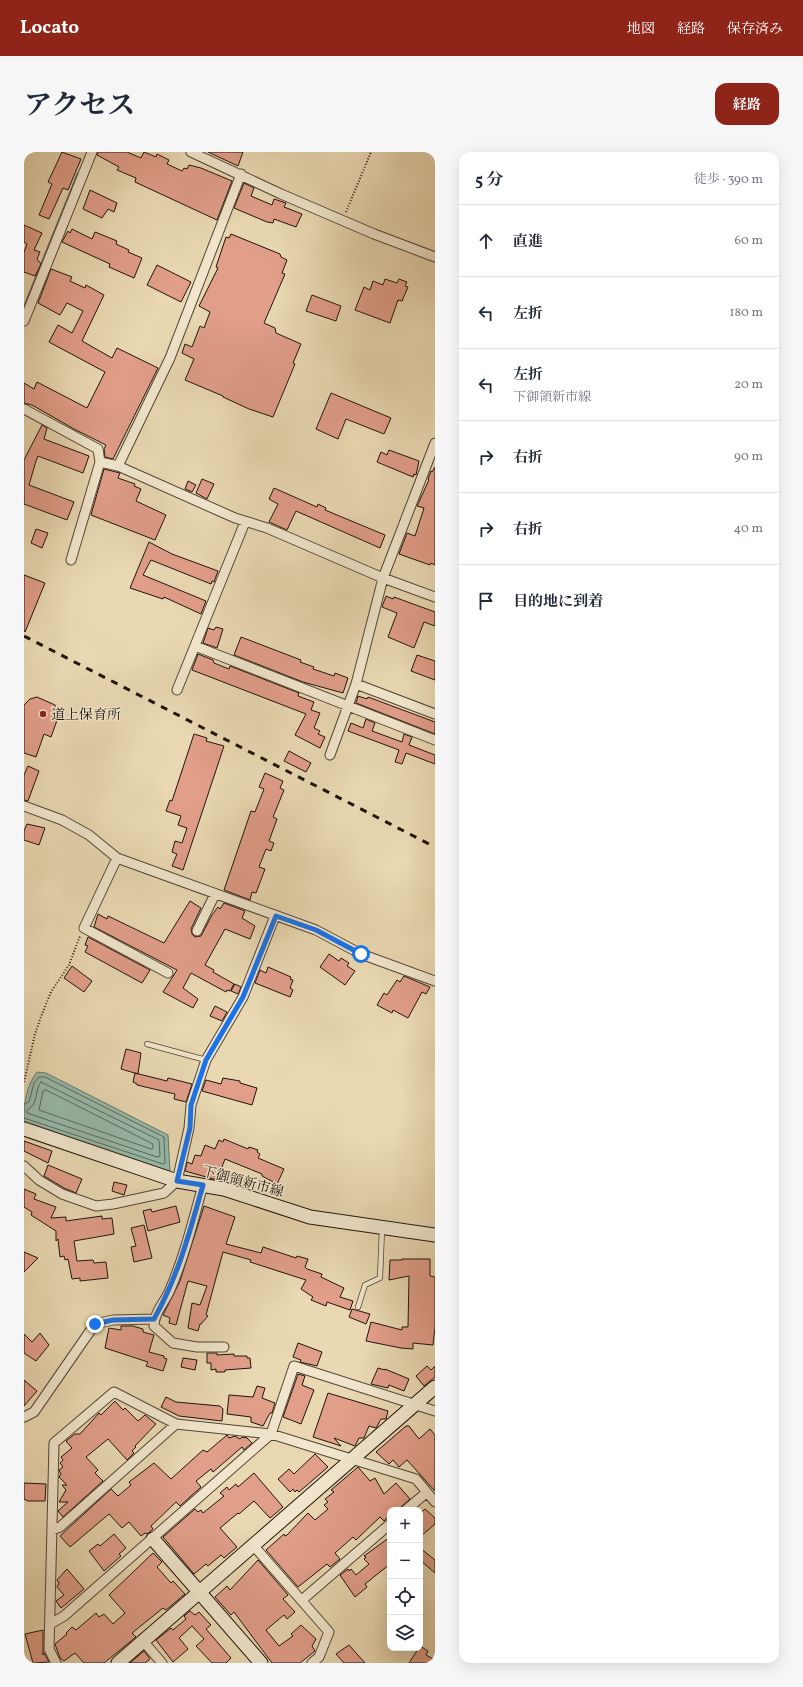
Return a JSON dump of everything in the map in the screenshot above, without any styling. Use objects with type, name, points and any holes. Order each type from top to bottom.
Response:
[{"type":"street","points":[[24,321],[92,152]]},
{"type":"street","points":[[191,152],[241,174],[281,194],[435,257]]},
{"type":"street","points":[[118,466],[170,358],[241,174]]},
{"type":"street","points":[[24,410],[98,449],[100,462],[71,560]]},
{"type":"street","points":[[330,755],[347,705],[356,684],[384,578],[432,460],[435,443]]},
{"type":"street","points":[[100,462],[118,466],[246,522],[267,528],[384,578],[435,597]]},
{"type":"street","points":[[177,690],[246,522]]},
{"type":"street","points":[[195,646],[435,740]]},
{"type":"street","points":[[356,684],[435,714]]},
{"type":"street","points":[[24,806],[62,820],[89,835],[117,858],[316,930],[361,954],[435,981]]},
{"type":"street","points":[[117,858],[84,928],[168,973]]},
{"type":"street","points":[[196,931],[215,894]]},
{"type":"street","points":[[24,1166],[39,1180],[62,1194],[96,1206],[114,1204],[164,1193],[177,1181],[190,1128],[191,1105],[206,1060],[245,992],[276,916]]},
{"type":"street","name":"下御領新市線","points":[[24,1129],[177,1181],[224,1189],[310,1217],[435,1235]]},
{"type":"street","points":[[203,1185],[180,1266],[154,1319],[154,1326],[173,1343],[224,1347]]},
{"type":"street","points":[[24,1418],[34,1412],[95,1324],[113,1320],[154,1319]]},
{"type":"street","points":[[50,1624],[64,1616],[271,1434],[294,1366],[435,1411]]},
{"type":"street","points":[[118,1663],[435,1387]]},
{"type":"street","points":[[56,1663],[49,1649],[54,1443],[114,1392],[176,1424],[255,1431],[271,1434],[416,1479],[426,1493],[435,1502]]},
{"type":"street","points":[[52,1530],[60,1527],[176,1424]]},
{"type":"street","points":[[410,1507],[426,1493]]},
{"type":"street","points":[[302,1600],[387,1527]]},
{"type":"street","points":[[153,1539],[261,1663]]},
{"type":"street","points":[[253,1545],[329,1632],[316,1660],[327,1663]]},
{"type":"street","points":[[143,1641],[162,1663]]},
{"type":"lane","points":[[147,1044],[206,1060]]},
{"type":"lane","points":[[358,1307],[365,1285],[380,1278],[382,1227]]},
{"type":"path","points":[[342,220],[371,152]]},
{"type":"path","points":[[24,1082],[35,1034],[42,1014],[51,992],[69,965],[84,928]]},
{"type":"water","points":[[37,1072],[46,1073],[168,1135],[170,1171],[24,1121],[26,1095],[30,1083]]},
{"type":"building","points":[[62,152],[81,159],[68,190],[63,188],[49,219],[39,215],[52,184],[48,182]]},
{"type":"building","points":[[98,152],[127,152],[141,158],[144,152],[156,157],[157,154],[169,160],[167,164],[182,171],[184,168],[187,169],[189,165],[201,168],[232,181],[217,220],[135,182],[136,178],[117,170],[119,167],[97,155]]},
{"type":"building","points":[[208,152],[243,152],[238,166]]},
{"type":"building","points":[[244,183],[254,188],[251,196],[272,205],[274,199],[286,203],[284,207],[302,214],[296,227],[274,219],[273,223],[267,222],[234,208]]},
{"type":"building","points":[[90,190],[117,203],[114,212],[108,209],[102,218],[83,209]]},
{"type":"building","points":[[24,225],[42,233],[34,250],[40,252],[37,259],[41,264],[35,276],[24,272],[24,252],[27,244],[24,242]]},
{"type":"building","points":[[72,229],[92,239],[95,232],[117,241],[116,244],[129,250],[128,252],[142,258],[134,278],[109,267],[110,264],[62,242],[68,231],[70,233]]},
{"type":"building","points":[[231,234],[280,254],[281,257],[287,260],[282,273],[285,274],[264,323],[275,328],[276,333],[301,344],[293,363],[295,364],[273,417],[249,409],[185,380],[194,359],[182,353],[185,344],[192,347],[200,326],[204,328],[210,312],[199,306],[218,268],[216,267],[226,237],[229,238]]},
{"type":"building","points":[[157,265],[191,282],[181,302],[147,285]]},
{"type":"building","points":[[51,269],[72,277],[70,281],[85,288],[86,285],[104,295],[82,341],[112,358],[117,348],[158,368],[113,459],[105,457],[104,449],[106,445],[32,405],[24,403],[24,383],[34,389],[37,382],[87,408],[105,372],[49,342],[58,325],[72,333],[83,311],[67,303],[60,315],[38,303]]},
{"type":"building","points":[[385,279],[397,283],[399,279],[407,282],[405,286],[408,287],[402,301],[398,300],[390,323],[355,310],[364,287],[370,290],[373,281],[383,285]]},
{"type":"building","points":[[312,295],[341,306],[336,321],[306,311]]},
{"type":"building","points":[[331,393],[391,418],[384,434],[346,419],[338,439],[316,429]]},
{"type":"building","points":[[42,425],[47,428],[44,439],[89,456],[83,473],[38,456],[36,461],[29,485],[74,502],[67,520],[24,504],[24,460]]},
{"type":"building","points":[[389,450],[419,461],[416,475],[414,474],[413,477],[377,462],[381,452],[387,455]]},
{"type":"building","points":[[435,467],[435,565],[431,563],[430,565],[399,554],[407,533],[415,536],[424,508],[417,506],[429,480],[431,471],[432,472]]},
{"type":"building","points":[[104,469],[120,473],[118,478],[135,484],[134,486],[141,489],[136,501],[166,515],[155,540],[91,515]]},
{"type":"building","points":[[202,479],[214,484],[207,499],[196,493]]},
{"type":"building","points":[[188,481],[196,485],[192,492],[185,489]]},
{"type":"building","points":[[274,488],[317,507],[318,504],[326,508],[325,510],[385,535],[380,548],[296,511],[287,530],[269,522],[278,504],[269,499]]},
{"type":"building","points":[[36,529],[48,533],[42,548],[31,543]]},
{"type":"building","points":[[149,542],[172,554],[218,571],[214,582],[212,581],[211,584],[151,560],[143,575],[206,601],[201,614],[164,597],[163,599],[130,588]]},
{"type":"building","points":[[24,575],[45,583],[25,632],[24,631]]},
{"type":"building","points":[[386,596],[393,599],[394,597],[435,612],[435,626],[424,622],[414,648],[388,637],[397,613],[382,607]]},
{"type":"building","points":[[216,627],[223,629],[217,648],[203,643],[208,628],[214,630]]},
{"type":"building","points":[[241,637],[301,660],[300,662],[314,667],[313,669],[334,676],[335,673],[348,678],[343,693],[303,682],[234,655]]},
{"type":"building","points":[[198,654],[229,669],[230,666],[299,693],[298,696],[314,702],[311,710],[320,713],[314,728],[320,731],[318,734],[325,737],[320,748],[295,735],[306,714],[192,670]]},
{"type":"building","points":[[417,655],[435,661],[435,680],[411,671]]},
{"type":"building","points":[[358,696],[367,699],[368,697],[435,722],[435,734],[356,703]]},
{"type":"building","points":[[37,697],[55,705],[58,709],[57,712],[59,715],[51,737],[44,734],[36,757],[24,753],[24,705],[30,699]]},
{"type":"building","points":[[366,719],[375,723],[372,731],[402,742],[404,734],[412,737],[409,745],[435,755],[435,764],[406,753],[402,764],[395,762],[399,750],[348,731],[351,723],[363,728]]},
{"type":"building","points":[[194,734],[207,738],[206,741],[224,746],[183,870],[172,866],[177,854],[172,852],[175,841],[182,843],[187,828],[178,825],[181,816],[166,811],[170,800],[172,801]]},
{"type":"building","points":[[289,751],[311,763],[306,772],[284,761]]},
{"type":"building","points":[[28,766],[39,771],[28,801],[24,800],[24,775]]},
{"type":"building","points":[[265,773],[283,781],[280,788],[284,790],[273,817],[277,819],[269,841],[274,843],[271,851],[266,849],[259,867],[265,869],[256,893],[252,892],[250,900],[224,890],[251,811],[255,812],[264,789],[259,787]]},
{"type":"building","points":[[27,824],[45,828],[39,845],[24,840],[24,831]]},
{"type":"building","points":[[190,901],[201,908],[191,929],[192,934],[195,937],[201,936],[212,915],[218,907],[220,909],[224,903],[245,911],[242,918],[255,926],[250,939],[225,929],[205,965],[214,970],[213,972],[234,984],[230,991],[227,990],[226,992],[191,973],[183,988],[198,999],[193,1008],[163,992],[177,970],[94,927],[98,914],[107,919],[108,916],[164,943]]},
{"type":"building","points":[[88,937],[150,970],[142,983],[85,952],[88,946],[85,945]]},
{"type":"building","points":[[329,954],[339,961],[341,958],[349,963],[347,966],[355,971],[345,985],[320,967]]},
{"type":"building","points":[[72,966],[92,981],[84,992],[64,978]]},
{"type":"building","points":[[268,967],[291,977],[290,979],[293,980],[290,988],[293,990],[290,997],[255,983],[260,970],[266,973]]},
{"type":"building","points":[[404,976],[430,987],[426,994],[422,992],[408,1018],[393,1010],[392,1013],[377,1005],[384,993],[387,995],[397,980],[400,982]]},
{"type":"building","points":[[235,984],[241,987],[238,994],[231,991]]},
{"type":"building","points":[[215,1006],[227,1012],[222,1021],[210,1016]]},
{"type":"building","points":[[126,1049],[141,1053],[138,1074],[121,1069]]},
{"type":"building","points":[[135,1073],[167,1081],[168,1078],[192,1084],[186,1102],[174,1099],[175,1094],[137,1085],[133,1082]]},
{"type":"building","points":[[223,1078],[240,1081],[240,1083],[257,1088],[252,1105],[202,1091],[206,1080],[221,1084]]},
{"type":"building","points":[[224,1139],[248,1149],[249,1147],[258,1150],[257,1152],[260,1154],[258,1158],[284,1169],[277,1184],[262,1176],[262,1174],[225,1159],[217,1180],[185,1171],[187,1162],[192,1164],[195,1155],[201,1156],[205,1145],[215,1149],[219,1140],[223,1142]]},
{"type":"building","points":[[24,1141],[52,1151],[48,1163],[24,1151]]},
{"type":"building","points":[[48,1165],[82,1179],[76,1193],[64,1188],[44,1176]]},
{"type":"building","points":[[114,1182],[127,1185],[124,1195],[112,1191]]},
{"type":"building","points":[[24,1189],[36,1194],[34,1199],[56,1207],[51,1218],[66,1217],[66,1221],[102,1216],[102,1219],[112,1218],[114,1234],[74,1241],[77,1261],[93,1260],[94,1263],[106,1262],[108,1278],[80,1281],[80,1278],[72,1279],[68,1259],[65,1260],[64,1256],[60,1257],[58,1239],[56,1241],[56,1231],[31,1215],[32,1212],[24,1207]]},
{"type":"building","points":[[176,1206],[180,1222],[148,1231],[143,1211],[151,1209],[152,1212]]},
{"type":"building","points":[[204,1206],[235,1217],[226,1244],[261,1253],[263,1247],[296,1258],[297,1256],[308,1259],[305,1267],[307,1269],[322,1274],[321,1277],[344,1288],[340,1297],[353,1301],[350,1310],[327,1302],[326,1306],[311,1300],[313,1297],[301,1289],[306,1280],[250,1262],[251,1260],[223,1252],[206,1315],[208,1316],[200,1324],[198,1331],[188,1328],[192,1303],[200,1305],[207,1286],[188,1281],[176,1325],[169,1323],[170,1318],[163,1315],[180,1281]]},
{"type":"building","points":[[144,1225],[152,1258],[134,1262],[131,1247],[136,1246],[131,1228]]},
{"type":"building","points":[[24,1252],[38,1258],[24,1272]]},
{"type":"building","points":[[430,1259],[430,1276],[435,1277],[435,1327],[433,1345],[413,1343],[413,1349],[366,1341],[371,1322],[402,1330],[402,1327],[408,1327],[409,1276],[389,1280],[390,1260]]},
{"type":"building","points":[[352,1309],[370,1314],[366,1324],[349,1317]]},
{"type":"building","points":[[121,1326],[133,1326],[143,1329],[143,1332],[154,1335],[149,1352],[164,1356],[164,1358],[167,1359],[163,1371],[146,1366],[148,1362],[105,1348],[109,1328],[121,1330]]},
{"type":"building","points":[[40,1333],[49,1345],[36,1361],[24,1353],[24,1334],[32,1342]]},
{"type":"building","points":[[298,1343],[322,1352],[317,1366],[300,1362],[301,1360],[293,1357]]},
{"type":"building","points":[[207,1353],[217,1353],[217,1355],[234,1354],[234,1356],[247,1356],[247,1358],[250,1358],[251,1368],[216,1372],[216,1369],[211,1370],[211,1363],[207,1363]]},
{"type":"building","points":[[183,1358],[197,1360],[195,1370],[181,1367]]},
{"type":"building","points":[[427,1366],[431,1370],[435,1366],[435,1377],[424,1386],[416,1376]]},
{"type":"building","points":[[378,1368],[385,1369],[409,1379],[404,1391],[389,1385],[388,1388],[371,1384]]},
{"type":"building","points":[[298,1374],[305,1376],[302,1385],[314,1390],[301,1424],[283,1417]]},
{"type":"building","points":[[24,1380],[37,1391],[24,1406]]},
{"type":"building","points":[[257,1386],[265,1388],[262,1398],[275,1403],[272,1413],[270,1413],[263,1426],[251,1422],[251,1417],[227,1414],[229,1395],[253,1397]]},
{"type":"building","points":[[328,1393],[388,1411],[386,1419],[381,1419],[376,1428],[369,1426],[364,1438],[359,1438],[355,1446],[334,1438],[341,1446],[313,1437]]},
{"type":"building","points":[[166,1397],[176,1402],[220,1406],[223,1409],[222,1421],[179,1416],[161,1407]]},
{"type":"building","points":[[115,1401],[123,1410],[125,1408],[138,1421],[145,1415],[156,1424],[135,1446],[136,1447],[132,1451],[134,1453],[127,1460],[108,1439],[86,1457],[98,1470],[95,1473],[103,1481],[63,1517],[58,1511],[68,1502],[59,1502],[66,1490],[62,1485],[67,1485],[59,1477],[61,1474],[59,1470],[63,1467],[60,1463],[63,1460],[61,1457],[72,1448],[66,1441],[75,1434],[80,1434],[99,1413],[101,1415]]},
{"type":"building","points":[[406,1426],[409,1426],[419,1439],[430,1429],[435,1435],[435,1491],[407,1460],[399,1467],[393,1460],[389,1464],[376,1452]]},
{"type":"building","points":[[227,1435],[229,1438],[235,1436],[240,1439],[242,1437],[247,1438],[252,1443],[244,1450],[242,1447],[213,1472],[211,1469],[196,1481],[201,1487],[180,1506],[176,1502],[151,1526],[153,1529],[147,1534],[145,1533],[141,1536],[129,1522],[122,1528],[109,1514],[70,1547],[60,1536],[111,1489],[118,1496],[131,1485],[129,1482],[154,1463],[171,1479],[203,1450],[207,1452]]},
{"type":"building","points":[[315,1454],[328,1467],[299,1492],[297,1490],[295,1492],[293,1489],[290,1492],[278,1479],[289,1469],[294,1474]]},
{"type":"building","points":[[358,1467],[370,1481],[375,1478],[384,1494],[396,1483],[410,1499],[402,1507],[387,1507],[387,1518],[384,1521],[380,1517],[356,1540],[353,1537],[335,1553],[340,1559],[330,1567],[327,1564],[298,1587],[266,1550],[284,1534],[285,1536],[287,1535],[308,1513],[315,1520],[328,1509],[324,1505],[328,1502],[325,1499],[334,1492],[331,1490]]},
{"type":"building","points":[[254,1473],[283,1507],[270,1518],[254,1501],[239,1514],[238,1513],[220,1528],[237,1547],[224,1558],[221,1555],[208,1566],[206,1564],[194,1574],[163,1537],[195,1509],[198,1512],[201,1510],[203,1513],[224,1496],[220,1493],[227,1487],[229,1490],[236,1484],[238,1487]]},
{"type":"building","points":[[24,1483],[46,1484],[45,1501],[28,1501],[24,1499]]},
{"type":"building","points":[[425,1509],[435,1518],[435,1524],[423,1534],[423,1511]]},
{"type":"building","points":[[114,1534],[126,1548],[119,1554],[121,1556],[104,1571],[89,1551],[98,1544],[100,1546]]},
{"type":"building","points":[[387,1539],[387,1566],[365,1584],[367,1587],[355,1597],[340,1575],[348,1569],[349,1571],[351,1569],[356,1575],[369,1564],[364,1559],[366,1557],[364,1556]]},
{"type":"building","points":[[423,1550],[435,1560],[435,1573],[423,1563]]},
{"type":"building","points":[[153,1553],[162,1562],[157,1567],[171,1583],[173,1581],[185,1594],[166,1610],[163,1608],[132,1633],[136,1637],[104,1663],[84,1663],[75,1653],[64,1661],[60,1658],[55,1644],[67,1634],[66,1633],[72,1627],[76,1630],[96,1613],[99,1617],[104,1614],[113,1624],[125,1613],[109,1595]]},
{"type":"building","points":[[258,1560],[288,1595],[283,1599],[295,1612],[287,1619],[284,1615],[266,1630],[279,1646],[293,1636],[291,1634],[301,1625],[316,1639],[312,1646],[315,1651],[300,1663],[272,1663],[234,1612],[231,1615],[215,1597],[227,1586],[230,1590]]},
{"type":"building","points":[[67,1569],[84,1589],[61,1608],[56,1601],[64,1595],[57,1587],[59,1583],[57,1580]]},
{"type":"building","points":[[190,1611],[195,1615],[199,1612],[211,1625],[206,1629],[231,1658],[226,1663],[212,1663],[196,1646],[204,1639],[192,1626],[179,1638],[188,1649],[173,1662],[156,1640],[171,1628],[173,1630],[186,1619],[184,1616]]},
{"type":"building","points":[[43,1630],[43,1655],[44,1653],[49,1662],[33,1663],[25,1634]]},
{"type":"building","points":[[349,1645],[365,1663],[344,1663],[336,1654]]},
{"type":"building","points":[[423,1648],[428,1651],[426,1655],[435,1660],[435,1663],[409,1663],[417,1651],[423,1651]]},
{"type":"building","points":[[144,1651],[150,1659],[145,1663],[130,1663]]},
{"type":"waterway","points":[[24,308],[78,174]]},
{"type":"railway","points":[[24,636],[435,847]]},
{"type":"place","name":"道上保育所","points":[[43,714]]},
{"type":"route","points":[[95,1324],[113,1320],[154,1319],[180,1266],[203,1185],[177,1181],[190,1128],[191,1105],[210,1050],[243,997],[264,942],[276,916],[316,930],[361,954]]}]
